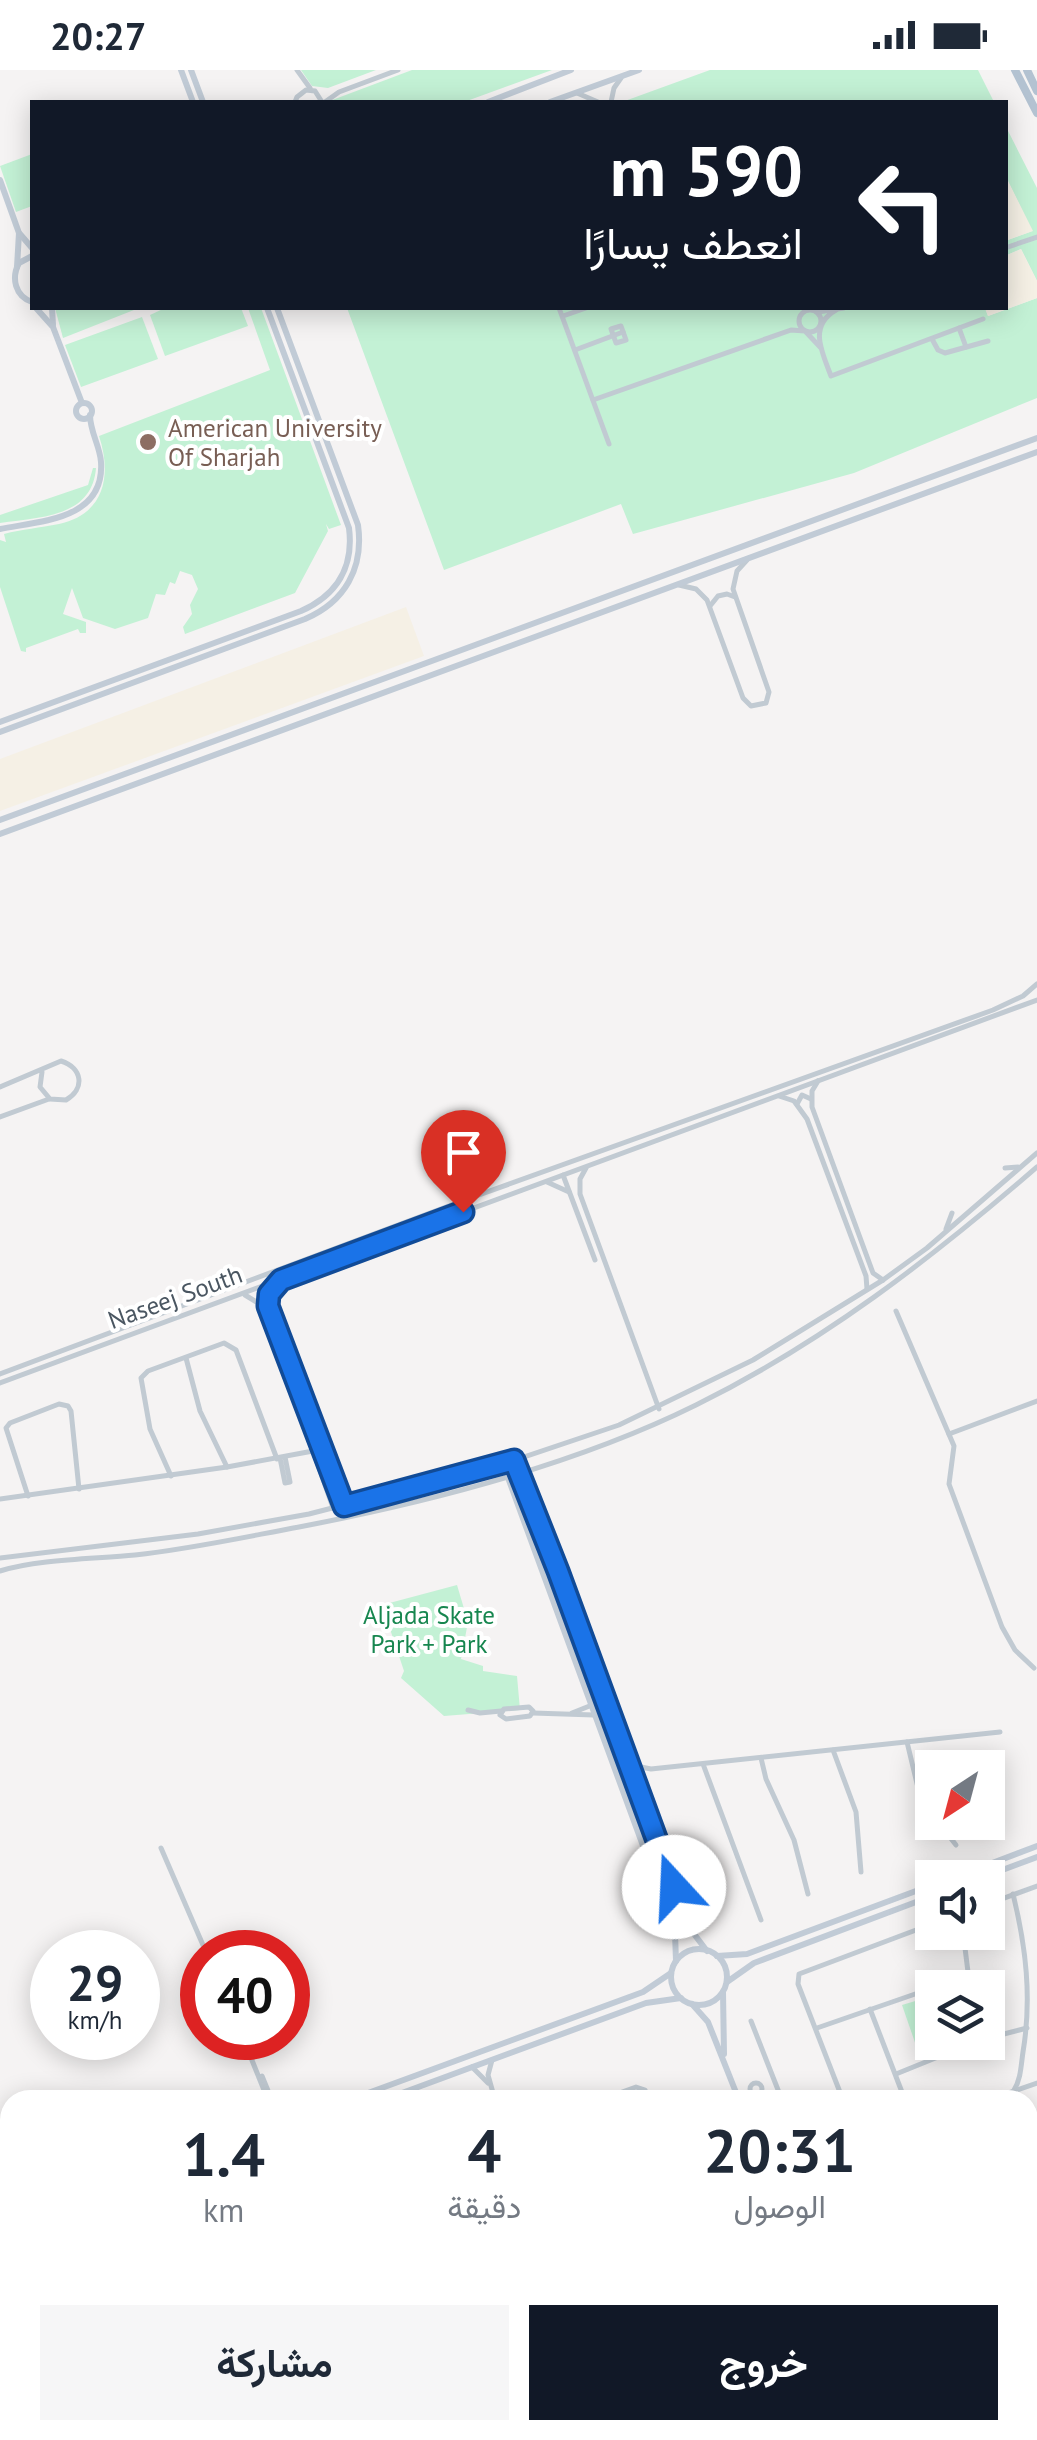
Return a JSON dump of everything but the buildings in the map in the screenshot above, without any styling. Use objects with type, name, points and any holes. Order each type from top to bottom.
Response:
[{"type":"main road","points":[[1016,70],[1037,113]]},
{"type":"main road","points":[[1027,70],[1037,91]]},
{"type":"street","points":[[181,70],[192,100]]},
{"type":"street","points":[[191,70],[202,100]]},
{"type":"street","points":[[326,100],[398,70]]},
{"type":"street","points":[[493,100],[572,70]]},
{"type":"street","points":[[556,100],[639,70]]},
{"type":"street","points":[[297,71],[321,100]]},
{"type":"street","points":[[296,100],[297,71]]},
{"type":"street","points":[[611,100],[623,76]]},
{"type":"street","points":[[296,100],[306,90],[339,92]]},
{"type":"street","points":[[577,93],[593,100]]},
{"type":"street","points":[[0,180],[19,233],[30,246]]},
{"type":"street","points":[[19,233],[16,286],[30,302]]},
{"type":"street","points":[[1008,247],[1037,237]]},
{"type":"street","points":[[17,267],[30,257]]},
{"type":"street","points":[[38,310],[53,326]]},
{"type":"street","points":[[52,310],[53,326],[82,403],[90,406],[86,417]]},
{"type":"street","points":[[0,722],[302,611],[331,592],[344,573],[350,551],[349,528],[269,310]]},
{"type":"street","points":[[0,732],[316,614],[335,601],[350,582],[360,549],[358,525],[278,310]]},
{"type":"street","points":[[560,310],[609,444]]},
{"type":"street","points":[[562,316],[580,310]]},
{"type":"street","points":[[814,310],[821,325],[820,346],[831,376],[983,320]]},
{"type":"street","points":[[594,400],[784,332],[816,330],[834,310]]},
{"type":"street","points":[[800,313],[799,324],[820,346]]},
{"type":"street","points":[[784,332],[800,313]]},
{"type":"street","points":[[959,328],[966,347]]},
{"type":"street","points":[[575,350],[623,332]]},
{"type":"street","points":[[932,339],[942,353],[988,340]]},
{"type":"street","points":[[0,529],[66,516],[90,500],[101,467],[91,428],[86,417],[76,410],[82,403]]},
{"type":"street","points":[[0,820],[1037,438]]},
{"type":"street","points":[[0,834],[1037,452]]},
{"type":"street","points":[[676,585],[696,589],[710,606],[744,698],[751,706],[759,706],[766,703],[769,692],[735,597],[734,577],[749,558]]},
{"type":"street","points":[[710,606],[718,596],[735,597]]},
{"type":"street","points":[[42,716],[58,701]]},
{"type":"street","points":[[0,1374],[462,1201],[993,1010],[1023,996],[1037,984]]},
{"type":"street","name":"Naseej South","points":[[0,1383],[544,1182],[564,1178],[1037,1000]]},
{"type":"street","points":[[0,1087],[61,1061],[78,1074],[78,1090],[70,1098],[50,1099],[0,1117]]},
{"type":"street","points":[[42,1072],[40,1087],[50,1099]]},
{"type":"street","points":[[818,1081],[811,1099],[856,1221],[871,1277],[866,1290]]},
{"type":"street","points":[[797,1104],[802,1095],[811,1099]]},
{"type":"street","points":[[776,1096],[797,1104],[807,1119],[871,1277]]},
{"type":"street","points":[[0,1558],[198,1534],[344,1506],[504,1464],[596,1434],[659,1408],[767,1352],[882,1280],[1037,1153]]},
{"type":"street","points":[[589,1166],[579,1183],[597,1244],[659,1408]]},
{"type":"street","points":[[0,1571],[160,1552],[324,1522],[518,1472],[622,1438],[745,1379],[840,1321],[916,1268],[1037,1167]]},
{"type":"street","points":[[1005,1168],[1021,1168]]},
{"type":"street","points":[[836,1174],[845,1180]]},
{"type":"street","points":[[564,1178],[579,1183]]},
{"type":"street","points":[[564,1178],[594,1260]]},
{"type":"street","points":[[544,1182],[569,1192]]},
{"type":"street","points":[[945,1232],[952,1213]]},
{"type":"street","points":[[871,1277],[882,1280]]},
{"type":"street","points":[[268,1304],[271,1291],[281,1280]]},
{"type":"street","points":[[242,1294],[258,1302]]},
{"type":"street","points":[[333,1508],[258,1302],[260,1294],[268,1304],[344,1506]]},
{"type":"street","points":[[896,1310],[949,1434],[954,1452],[948,1474],[950,1487],[1002,1627],[1015,1650],[1034,1668]]},
{"type":"street","points":[[171,1476],[151,1432],[140,1380],[146,1372],[224,1344],[234,1348],[280,1458]]},
{"type":"street","points":[[186,1357],[200,1412],[226,1468]]},
{"type":"street","points":[[949,1434],[1037,1401]]},
{"type":"street","points":[[28,1496],[6,1428],[59,1404],[71,1411],[79,1489]]},
{"type":"street","points":[[0,1499],[226,1468],[313,1451]]},
{"type":"street","points":[[514,1460],[691,1929],[725,1966],[723,2052],[736,2090]]},
{"type":"street","points":[[504,1464],[675,1934],[673,1987],[708,2022],[735,2090]]},
{"type":"street","points":[[468,1710],[480,1714],[501,1711],[506,1719],[530,1716],[533,1712],[572,1713],[592,1705]]},
{"type":"street","points":[[572,1713],[595,1715]]},
{"type":"street","points":[[629,1764],[650,1769],[1000,1732]]},
{"type":"street","points":[[908,1742],[915,1774]]},
{"type":"street","points":[[833,1750],[858,1824],[861,1872]]},
{"type":"street","points":[[761,1758],[766,1779],[794,1840],[808,1894]]},
{"type":"street","points":[[703,1764],[761,1920]]},
{"type":"street","points":[[638,1785],[650,1769]]},
{"type":"street","points":[[952,1840],[956,1845]]},
{"type":"street","points":[[1000,1860],[1037,1846]]},
{"type":"street","points":[[161,1848],[196,1930]]},
{"type":"street","points":[[1005,1869],[1037,1857]]},
{"type":"street","points":[[1005,1897],[1037,1886]]},
{"type":"street","points":[[717,1956],[747,1954],[915,1891]]},
{"type":"street","points":[[1014,1894],[1026,1954],[1027,2028],[1014,2090]]},
{"type":"street","points":[[727,1982],[754,1963],[915,1902]]},
{"type":"street","points":[[839,2090],[800,1988],[799,1974],[915,1930]]},
{"type":"street","points":[[676,1961],[690,1950],[708,1950]]},
{"type":"street","points":[[376,2090],[643,1992],[672,1973]]},
{"type":"street","points":[[692,2004],[709,2003],[723,1992]]},
{"type":"street","points":[[816,2028],[915,1994]]},
{"type":"street","points":[[409,2090],[646,2002],[681,1998]]},
{"type":"street","points":[[870,2009],[902,2090]]},
{"type":"street","points":[[751,2021],[778,2090]]},
{"type":"street","points":[[1005,2034],[1027,2028]]},
{"type":"street","points":[[253,2060],[266,2090]]},
{"type":"street","points":[[492,2060],[488,2071],[492,2090]]},
{"type":"street","points":[[896,2074],[930,2060]]},
{"type":"street","points":[[472,2067],[490,2085]]},
{"type":"street","points":[[1020,2076],[1033,2084]]},
{"type":"street","points":[[763,2090],[773,2077]]},
{"type":"street","points":[[1014,2090],[1033,2084]]},
{"type":"street","points":[[766,2090],[776,2086]]},
{"type":"green space","points":[[301,70],[376,70],[328,88],[312,86]]},
{"type":"green space","points":[[412,70],[552,70],[470,100],[332,100]]},
{"type":"green space","points":[[710,70],[978,70],[993,100],[628,100]]},
{"type":"green space","points":[[1008,131],[1037,188],[1037,281],[1021,249],[1008,255],[1008,240],[1032,231],[1008,181]]},
{"type":"green space","points":[[30,155],[30,207],[16,212],[0,166]]},
{"type":"green space","points":[[1037,298],[1037,398],[854,473],[633,534],[621,504],[444,570],[348,310],[986,310],[988,316]]},
{"type":"green space","points":[[56,310],[134,310],[63,338]]},
{"type":"green space","points":[[161,310],[242,310],[248,326],[165,356],[150,315]]},
{"type":"green space","points":[[249,310],[262,310],[341,525],[329,529],[326,524],[328,531],[295,593],[185,634],[183,627],[192,614],[190,605],[198,589],[192,575],[180,571],[165,595],[156,594],[148,618],[115,629],[83,618],[72,588],[63,614],[86,622],[86,633],[78,629],[21,651],[0,587],[0,540],[6,542],[4,534],[59,524],[86,512],[101,491],[104,478],[99,436],[270,370]]},
{"type":"green space","points":[[142,317],[158,359],[81,387],[65,345]]},
{"type":"green space","points":[[93,468],[92,484],[74,506],[46,516],[0,523],[0,515],[88,485]]},
{"type":"green space","name":"Aljada Skate Park + Park","points":[[457,1585],[468,1622],[461,1659],[483,1666],[483,1671],[517,1676],[520,1710],[444,1716],[401,1678],[404,1671],[382,1605]]},
{"type":"green space","points":[[915,2001],[915,2043],[902,2005]]},
{"type":"sand","points":[[1008,181],[1033,231],[1008,240]]},
{"type":"sand","points":[[1021,249],[1037,281],[1037,298],[1008,309],[1008,255]]},
{"type":"sand","points":[[406,607],[424,656],[0,811],[0,759]]},
{"type":"place","name":"American University Of Sharjah","points":[[148,442]]},
{"type":"route","points":[[463,1212],[281,1280],[269,1294],[268,1306],[344,1506],[514,1460],[674,1887]]}]
